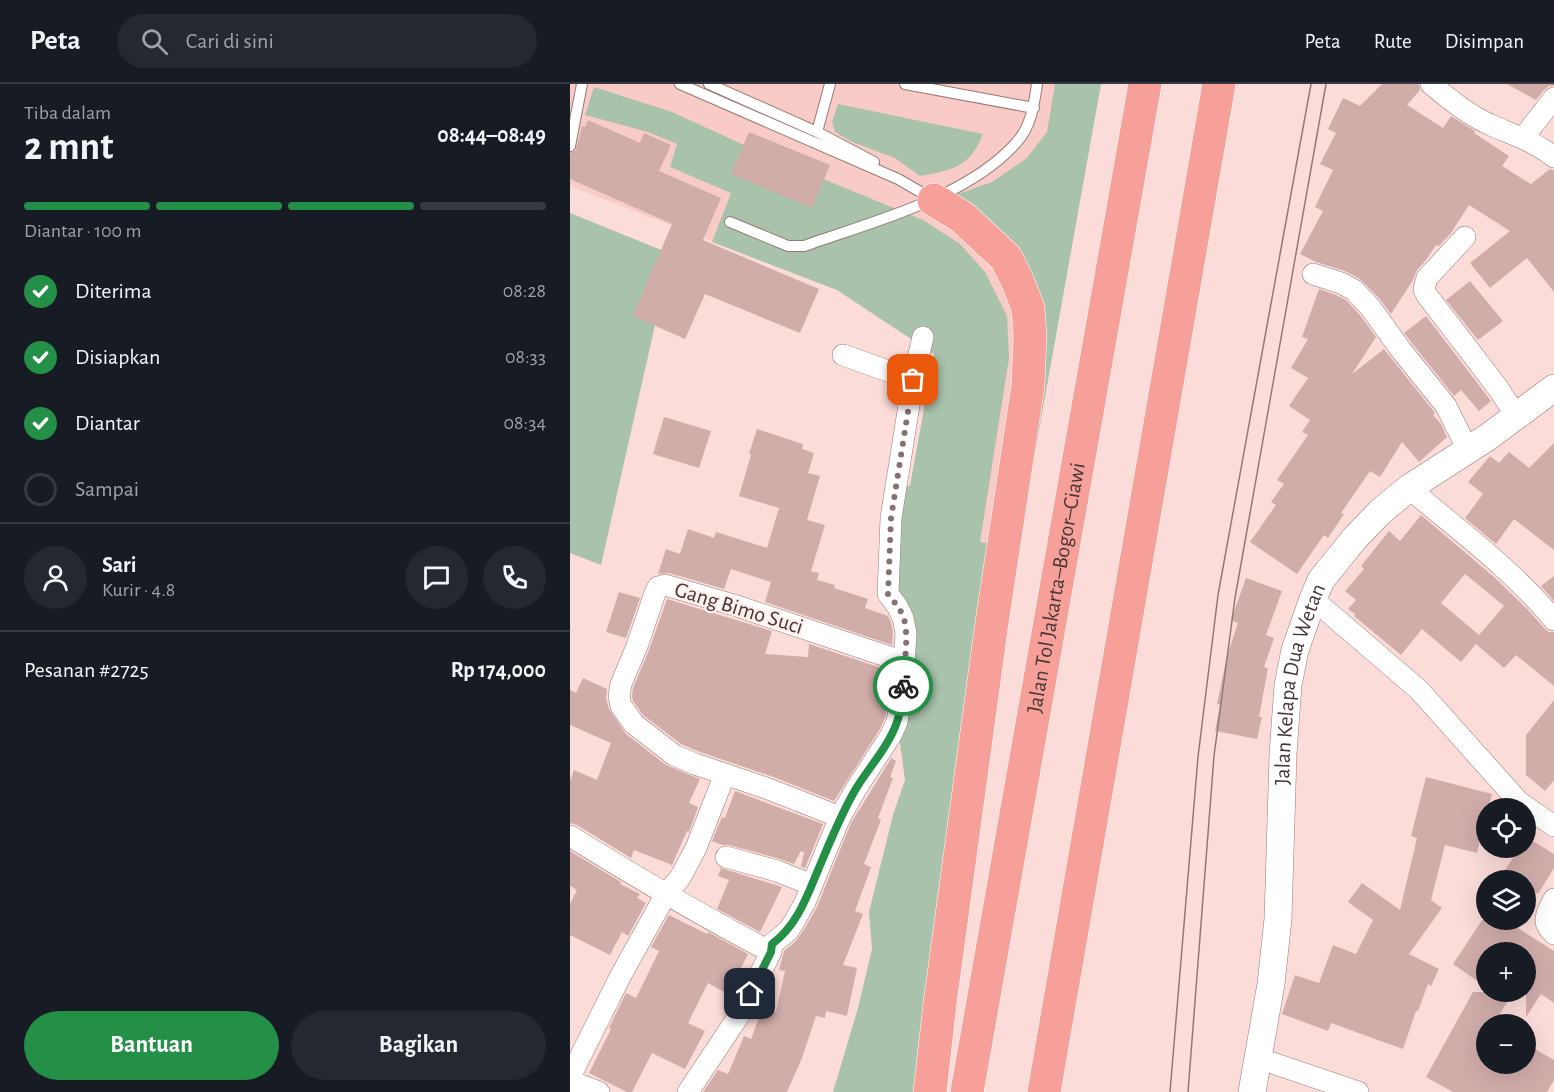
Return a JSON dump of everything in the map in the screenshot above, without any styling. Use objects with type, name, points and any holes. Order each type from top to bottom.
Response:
[{"type":"highway","name":"Jalan Tol Jakarta–Bogor–Ciawi","points":[[967,1092],[1145,84]]},
{"type":"highway","points":[[1044,1092],[1219,84]]},
{"type":"highway","points":[[930,1092],[992,622],[1028,386],[1030,335],[1028,308],[1006,258],[962,217],[934,200]]},
{"type":"street","points":[[1431,84],[1467,111],[1491,125],[1526,139],[1554,158]]},
{"type":"street","points":[[1526,139],[1554,98]]},
{"type":"street","points":[[1465,237],[1427,278],[1424,289],[1517,417]]},
{"type":"street","points":[[1313,274],[1354,290],[1371,307],[1401,350],[1446,406],[1468,450]]},
{"type":"street","points":[[688,1092],[740,1014],[771,952],[772,944],[795,922],[840,817],[886,744],[897,722],[901,705],[906,633],[903,618],[888,594],[891,518],[922,337]]},
{"type":"street","points":[[843,355],[913,380]]},
{"type":"street","name":"Jalan Kelapa Dua Wetan","points":[[1252,1092],[1272,984],[1278,919],[1283,754],[1288,685],[1296,650],[1321,580],[1344,550],[1380,512],[1409,488],[1517,417],[1554,388]]},
{"type":"street","points":[[1409,488],[1511,574],[1535,597],[1554,620]]},
{"type":"street","name":"Gang Bimo Suci","points":[[840,817],[766,788],[695,765],[669,752],[634,724],[621,706],[619,696],[621,684],[655,593],[658,587],[665,585],[904,662]]},
{"type":"street","points":[[1313,599],[1419,690],[1519,802],[1554,826]]},
{"type":"street","points":[[599,1092],[570,1079],[616,984],[666,894],[680,878],[696,848],[725,774]]},
{"type":"street","points":[[570,836],[716,923],[771,952]]},
{"type":"street","points":[[726,857],[812,885]]},
{"type":"street","points":[[1554,899],[1546,916],[1546,922],[1548,929],[1554,934]]},
{"type":"street","points":[[1258,1058],[1358,1092]]},
{"type":"lane","points":[[570,146],[582,84]]},
{"type":"lane","points":[[680,84],[898,179],[934,200]]},
{"type":"lane","points":[[709,84],[817,132],[880,165],[898,179]]},
{"type":"lane","points":[[817,132],[830,84]]},
{"type":"lane","points":[[905,84],[1034,108]]},
{"type":"lane","points":[[730,222],[788,246],[797,247],[934,200],[979,173],[1017,143],[1034,108],[1037,84]]},
{"type":"shaded area","points":[[570,84],[1101,84],[1010,547],[980,542],[910,487],[934,354],[837,290],[570,186]]},
{"type":"green space","points":[[1055,84],[1101,84],[1018,548],[1039,318],[949,197],[992,182],[1027,158],[1047,132]]},
{"type":"green space","points":[[594,87],[672,112],[770,157],[923,220],[960,244],[985,272],[1007,316],[1009,358],[980,542],[1006,546],[931,1092],[833,1092],[858,1008],[872,949],[869,912],[893,815],[905,780],[897,722],[897,483],[910,486],[934,354],[837,290],[712,242],[731,193],[670,167],[677,144],[648,132],[585,115]]},
{"type":"green space","points":[[838,104],[983,134],[972,154],[959,165],[942,172],[920,176],[895,158],[852,142],[835,132],[832,122]]},
{"type":"green space","points":[[570,213],[671,254],[601,565],[570,553]]},
{"type":"building","points":[[1382,84],[1419,84],[1420,90],[1407,105],[1443,128],[1451,116],[1475,131],[1474,133],[1509,156],[1502,166],[1531,184],[1550,169],[1554,170],[1554,292],[1527,258],[1490,288],[1470,263],[1510,231],[1469,205],[1451,233],[1439,246],[1436,245],[1417,270],[1391,314],[1360,279],[1300,254],[1323,211],[1315,207],[1333,170],[1320,164],[1336,133],[1328,129],[1343,98],[1360,106]]},
{"type":"building","points":[[1507,84],[1554,84],[1554,86],[1549,86],[1536,100]]},
{"type":"building","points":[[588,120],[640,143],[644,133],[671,145],[659,171],[721,198],[703,240],[819,289],[800,333],[705,294],[685,339],[633,316],[672,224],[570,179],[570,153],[576,150],[582,126],[585,127]]},
{"type":"building","points":[[749,132],[830,165],[812,208],[731,174]]},
{"type":"building","points":[[1470,281],[1503,321],[1478,340],[1446,300]]},
{"type":"building","points":[[1319,289],[1346,300],[1376,337],[1352,374],[1384,349],[1435,413],[1433,415],[1441,424],[1447,437],[1419,462],[1402,442],[1380,477],[1370,471],[1341,513],[1344,514],[1328,538],[1324,535],[1297,574],[1250,542],[1276,505],[1271,502],[1284,484],[1277,480],[1308,435],[1302,432],[1310,420],[1289,406],[1308,378],[1291,368],[1308,339],[1302,337]]},
{"type":"building","points":[[1426,316],[1491,401],[1479,411],[1461,390],[1454,396],[1404,333]]},
{"type":"building","points":[[664,417],[711,431],[699,468],[653,454]]},
{"type":"building","points":[[757,429],[803,444],[802,449],[814,453],[808,473],[820,476],[807,520],[825,525],[811,571],[819,573],[817,580],[868,599],[865,608],[888,616],[893,634],[892,645],[765,602],[771,582],[731,569],[724,589],[669,573],[658,574],[666,549],[680,554],[688,529],[714,538],[716,532],[767,548],[779,508],[739,496]]},
{"type":"building","points":[[1554,443],[1554,550],[1514,519],[1496,544],[1465,518],[1483,494],[1468,482],[1490,456],[1499,463],[1509,452],[1529,468]]},
{"type":"building","points":[[1421,515],[1494,577],[1544,628],[1549,632],[1554,632],[1554,686],[1516,655],[1504,668],[1476,644],[1461,662],[1422,629],[1401,655],[1354,616],[1355,614],[1348,609],[1356,600],[1345,591],[1364,569],[1361,566],[1389,531],[1400,541]],"holes":[[[1465,574],[1504,606],[1479,635],[1441,603]]]},
{"type":"building","points":[[1554,576],[1554,601],[1541,586]]},
{"type":"building","points":[[1246,578],[1282,591],[1266,635],[1274,638],[1264,667],[1268,668],[1257,739],[1215,731],[1220,705],[1217,704],[1227,656],[1238,623],[1231,620]]},
{"type":"building","points":[[619,592],[640,598],[626,638],[606,632]]},
{"type":"building","points":[[667,599],[772,631],[765,654],[808,657],[809,644],[884,669],[880,683],[889,683],[885,718],[834,801],[681,744],[643,715],[633,701],[633,688]]},
{"type":"building","points":[[583,678],[607,689],[606,698],[609,709],[626,734],[666,765],[700,779],[689,803],[698,807],[689,832],[687,831],[672,865],[634,850],[631,858],[570,823],[570,781],[574,770],[597,780],[611,743],[570,725],[570,690],[576,693]]},
{"type":"building","points":[[1554,700],[1554,780],[1545,791],[1526,775],[1526,735]]},
{"type":"building","points":[[892,757],[896,761],[890,777],[893,778],[878,818],[881,820],[864,864],[871,867],[855,911],[863,914],[843,965],[857,968],[847,1016],[826,1011],[825,1018],[816,1016],[802,1058],[787,1092],[703,1092],[718,1070],[728,1074],[744,1036],[751,1039],[763,1007],[776,1012],[785,971],[779,970],[784,951],[796,941],[817,907],[851,823]]},
{"type":"building","points":[[1426,777],[1492,794],[1491,798],[1476,798],[1476,853],[1445,845],[1431,900],[1442,908],[1409,954],[1439,969],[1431,986],[1428,984],[1403,1049],[1331,1023],[1328,1031],[1282,1014],[1295,975],[1319,983],[1333,945],[1356,954],[1373,920],[1348,902],[1362,883],[1400,910],[1417,838],[1411,836]]},
{"type":"building","points":[[735,791],[823,824],[805,868],[801,867],[804,852],[801,851],[794,864],[712,841],[722,817],[725,818]]},
{"type":"building","points":[[1536,843],[1554,854],[1554,868],[1538,894],[1536,893],[1536,870],[1505,870],[1513,858],[1536,858]]},
{"type":"building","points":[[570,851],[621,882],[620,884],[640,894],[637,898],[646,903],[628,936],[622,932],[610,955],[570,935],[570,904],[577,890],[570,886]]},
{"type":"building","points":[[721,868],[782,887],[760,932],[717,909],[729,880],[718,876]]},
{"type":"building","points":[[669,915],[707,934],[708,932],[748,954],[728,994],[708,983],[688,1023],[705,1031],[685,1069],[652,1053],[632,1092],[627,1092],[589,1073],[626,993],[636,998],[659,951],[651,947]]},
{"type":"building","points":[[1476,929],[1521,930],[1554,951],[1554,1003],[1541,994],[1536,1002],[1536,942],[1476,942],[1476,980],[1453,964]]},
{"type":"building","points":[[1473,992],[1476,992],[1476,1002],[1507,1002],[1500,1014],[1476,1014],[1476,1074],[1536,1074],[1536,1050],[1554,1060],[1554,1080],[1547,1092],[1453,1092],[1426,1077]]},
{"type":"building","points":[[1526,1002],[1536,1002],[1528,1014],[1526,1014]]},
{"type":"tram line","points":[[1170,1092],[1198,757],[1218,595],[1311,84]]},
{"type":"tram line","points":[[1188,1092],[1214,756],[1235,598],[1326,84]]},
{"type":"way so far","points":[[903,686],[906,633],[903,618],[888,594],[891,518],[913,380]]},
{"type":"route","points":[[750,994],[771,952],[772,944],[795,922],[840,817],[891,735],[897,722],[903,686]]}]
